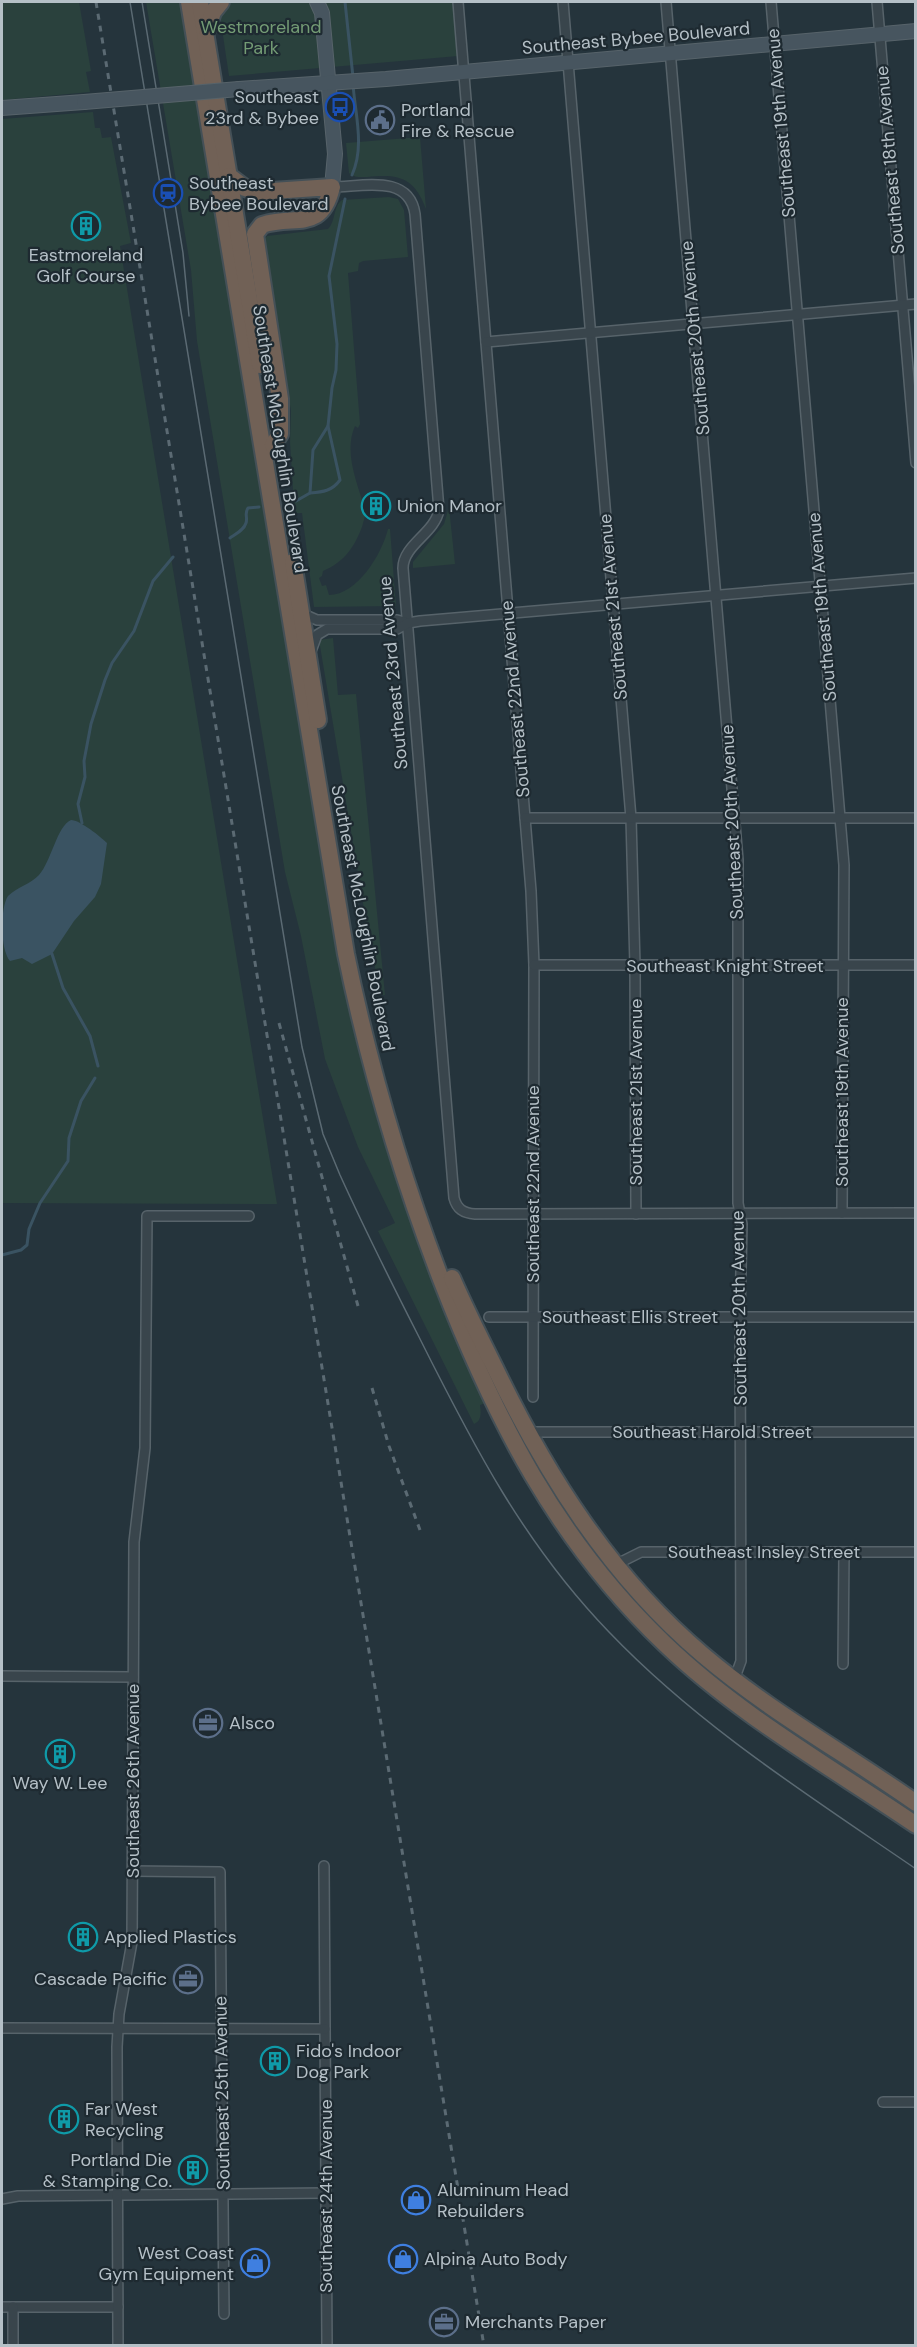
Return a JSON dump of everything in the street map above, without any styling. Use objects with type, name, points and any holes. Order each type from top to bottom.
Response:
[{"type":"highway","name":"Southeast McLoughlin Boulevard","points":[[189,2],[278,504],[344,943],[365,1042],[385,1115],[421,1226],[468,1348],[534,1480],[567,1531],[603,1579],[660,1639],[702,1676],[744,1709],[915,1825]]},
{"type":"highway","name":"Southeast McLoughlin Boulevard","points":[[200,2],[273,445],[278,504],[301,613],[367,1005],[391,1098],[422,1197],[459,1294],[528,1432],[566,1498],[615,1565],[665,1620],[734,1680],[915,1803]]},
{"type":"highway","points":[[206,34],[213,12],[221,2]]},
{"type":"highway","points":[[229,176],[245,188],[257,192],[332,187],[326,205],[320,213],[299,220],[262,225],[255,234],[280,399],[280,434],[273,445]]},
{"type":"main road","points":[[317,2],[322,13],[335,154],[332,187]]},
{"type":"main road","name":"Southeast Bybee Boulevard","points":[[2,108],[352,81],[915,31]]},
{"type":"street","name":"Southeast 22nd Avenue","points":[[458,2],[525,818],[534,965],[532,1397]]},
{"type":"street","name":"Southeast 21st Avenue","points":[[562,2],[631,818],[635,966],[636,1214]]},
{"type":"street","name":"Southeast 20th Avenue","points":[[666,2],[717,596],[739,901],[736,966],[742,1224],[741,1661],[734,1680]]},
{"type":"street","name":"Southeast 19th Avenue","points":[[771,2],[845,881],[842,966],[843,1213]]},
{"type":"street","name":"Southeast 18th Avenue","points":[[877,2],[915,463]]},
{"type":"street","name":"Southeast 23rd Avenue","points":[[332,187],[393,186],[405,192],[414,208],[439,510],[436,520],[403,562],[454,1198],[461,1210],[475,1214],[533,1214]]},
{"type":"street","points":[[486,342],[915,304]]},
{"type":"street","points":[[301,613],[317,620],[397,620],[408,623],[508,612],[915,578]]},
{"type":"street","points":[[308,658],[317,635],[321,631],[327,629],[397,629],[408,623]]},
{"type":"street","points":[[525,818],[915,818]]},
{"type":"street","name":"Southeast Knight Street","points":[[534,965],[915,965]]},
{"type":"street","points":[[533,1214],[915,1213]]},
{"type":"street","name":"Southeast 26th Avenue","points":[[118,2346],[118,2028],[131,1953],[134,1536],[145,1448],[147,1216],[249,1216]]},
{"type":"street","name":"Southeast Ellis Street","points":[[489,1317],[915,1317]]},
{"type":"street","name":"Southeast Harold Street","points":[[508,1432],[915,1432]]},
{"type":"street","name":"Southeast Insley Street","points":[[615,1565],[641,1552],[915,1552]]},
{"type":"street","points":[[843,1664],[844,1552]]},
{"type":"street","points":[[2,1677],[133,1677]]},
{"type":"street","name":"Southeast 24th Avenue","points":[[324,1866],[327,2346]]},
{"type":"street","name":"Southeast 25th Avenue","points":[[132,1871],[220,1872],[224,2314]]},
{"type":"street","points":[[2,2028],[325,2029]]},
{"type":"street","points":[[883,2102],[915,2102]]},
{"type":"street","points":[[2,2199],[18,2196],[325,2193]]},
{"type":"street","points":[[2,2307],[118,2307]]},
{"type":"street","points":[[13,2307],[13,2346]]},
{"type":"green space","points":[[2,2],[79,2],[91,71],[86,72],[90,92],[2,100]]},
{"type":"green space","points":[[146,2],[180,2],[345,994],[391,1165],[426,1263],[485,1403],[480,1405],[480,1419],[474,1424],[378,1231],[395,1223],[358,1147],[325,1059],[301,936],[285,872],[197,341],[191,270]]},
{"type":"green space","name":"Westmoreland Park","points":[[218,2],[453,2],[458,56],[229,76]]},
{"type":"green space","name":"Eastmoreland Golf Course","points":[[93,112],[95,128],[100,128],[102,138],[111,137],[131,243],[120,246],[277,1204],[2,1203],[2,119]]},
{"type":"green space","points":[[420,137],[426,209],[416,190],[404,180],[388,176],[358,177],[349,173],[346,143]]},
{"type":"green space","points":[[389,197],[398,199],[404,210],[408,257],[363,261],[359,263],[358,271],[348,273],[360,424],[358,428],[355,426],[352,436],[351,458],[365,517],[352,548],[337,563],[323,571],[319,578],[322,586],[326,585],[329,595],[349,588],[358,581],[374,561],[390,529],[396,606],[314,607],[302,513],[296,513],[294,506],[290,442],[291,411],[264,240],[267,236],[328,229],[337,206],[342,200]]},
{"type":"green space","points":[[449,507],[455,564],[413,568],[413,562],[444,524]]},
{"type":"green space","points":[[333,638],[338,695],[356,694],[385,995],[381,995],[370,945],[319,640]]},
{"type":"water","points":[[71,820],[85,826],[107,843],[101,884],[95,897],[74,921],[52,954],[32,964],[22,958],[10,961],[3,938],[2,919],[5,902],[8,896],[39,875],[62,829]]},
{"type":"waterway","points":[[345,2],[353,77]]},
{"type":"waterway","points":[[352,175],[359,141],[353,84]]},
{"type":"waterway","points":[[296,501],[310,493],[313,450],[328,426],[336,370],[337,344],[329,276],[345,199]]},
{"type":"waterway","points":[[310,493],[334,487],[340,480],[328,426]]},
{"type":"waterway","points":[[230,538],[240,532],[245,525],[248,508],[259,507]]},
{"type":"waterway","points":[[82,823],[78,804],[85,777],[84,761],[91,724],[105,680],[112,663],[134,631],[153,581],[173,557]]},
{"type":"waterway","points":[[52,954],[63,988],[90,1036],[98,1066]]},
{"type":"waterway","points":[[2,1255],[21,1250],[27,1245],[29,1229],[40,1203],[68,1161],[69,1138],[81,1101],[95,1078]]},
{"type":"tram line","points":[[130,2],[302,1047],[323,1134],[340,1175],[480,1455],[526,1528],[579,1598],[609,1632],[644,1666],[717,1729],[916,1869]]},
{"type":"tram line","points":[[142,2],[183,253],[189,316]]},
{"type":"railway","points":[[96,2],[484,2346]]},
{"type":"railway","points":[[279,1023],[358,1306]]},
{"type":"railway","points":[[372,1388],[389,1446],[420,1530]]},
{"type":"place","name":"Southeast 23rd & Bybee","points":[[340,107]]},
{"type":"place","name":"Portland Fire & Rescue","points":[[380,120]]},
{"type":"place","name":"Southeast Bybee Boulevard","points":[[168,193]]},
{"type":"place","name":"Eastmoreland Golf Course","points":[[86,226]]},
{"type":"place","name":"Union Manor","points":[[376,506]]},
{"type":"place","name":"Alsco","points":[[208,1723]]},
{"type":"place","name":"Way W. Lee","points":[[60,1754]]},
{"type":"place","name":"Applied Plastics","points":[[83,1937]]},
{"type":"place","name":"Cascade Pacific","points":[[188,1979]]},
{"type":"place","name":"Fido's Indoor Dog Park","points":[[275,2061]]},
{"type":"place","name":"Far West Recycling","points":[[64,2119]]},
{"type":"place","name":"Portland Die & Stamping Co.","points":[[193,2170]]},
{"type":"place","name":"Aluminum Head Rebuilders","points":[[416,2200]]},
{"type":"place","name":"Alpina Auto Body","points":[[403,2259]]},
{"type":"place","name":"West Coast Gym Equipment","points":[[255,2263]]},
{"type":"place","name":"Merchants Paper","points":[[444,2322]]}]
